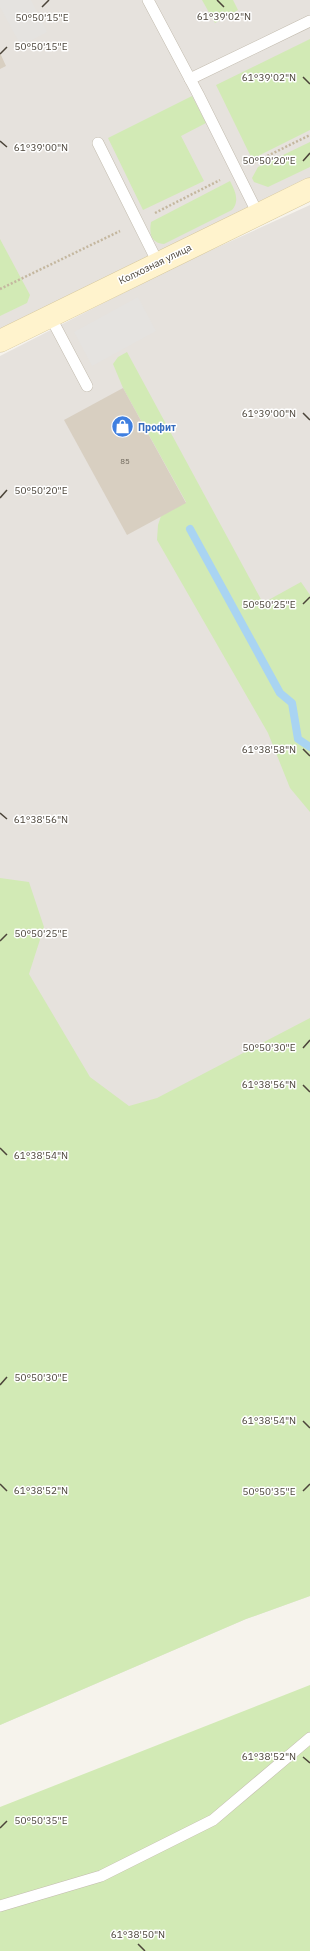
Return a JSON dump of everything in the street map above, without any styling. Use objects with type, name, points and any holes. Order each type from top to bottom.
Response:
[{"type":"street","name":"Колхозная улица","points":[[0,341],[310,189]]},
{"type":"lane","points":[[148,0],[258,214]]},
{"type":"lane","points":[[190,80],[310,21]]},
{"type":"lane","points":[[98,143],[158,263]]},
{"type":"lane","points":[[50,316],[86,386]]},
{"type":"lane","points":[[0,1906],[101,1876],[213,1820],[310,1738]]},
{"type":"path","points":[[0,289],[137,222]]},
{"type":"shaded area","points":[[0,0],[310,0],[310,178],[0,333]]},
{"type":"shaded area","points":[[0,0],[31,0],[47,32],[21,46],[0,7]]},
{"type":"shaded area","points":[[310,205],[310,1596],[246,1619],[0,1725],[0,356],[172,268]]},
{"type":"shaded area","points":[[138,297],[156,331],[92,366],[74,332]]},
{"type":"green space","points":[[202,0],[233,0],[238,10],[215,23]]},
{"type":"green space","points":[[310,39],[310,130],[252,159],[216,85]]},
{"type":"green space","points":[[192,96],[206,123],[181,136],[204,181],[143,210],[108,138]]},
{"type":"green space","points":[[310,142],[310,167],[268,187],[254,182],[252,178],[258,167]]},
{"type":"green space","points":[[230,181],[235,192],[236,200],[232,210],[164,244],[154,240],[150,230],[151,222]]},
{"type":"green space","points":[[0,239],[30,295],[27,303],[0,316]]},
{"type":"green space","points":[[127,352],[263,603],[301,582],[310,595],[310,812],[290,788],[268,733],[157,540],[158,525],[161,516],[186,502],[123,388],[113,364],[118,357]]},
{"type":"green space","points":[[0,878],[29,882],[44,927],[29,974],[90,1077],[129,1106],[157,1098],[310,1018],[310,1596],[246,1619],[0,1725]]},
{"type":"green space","points":[[310,1685],[310,1951],[0,1951],[0,1807]]},
{"type":"building","points":[[0,53],[6,66],[0,69]]},
{"type":"building","points":[[123,388],[186,503],[127,535],[64,420]]},
{"type":"waterway","points":[[190,529],[280,693],[292,703],[298,739],[310,747]]},
{"type":"place","name":"Профит","points":[[122,427]]}]
